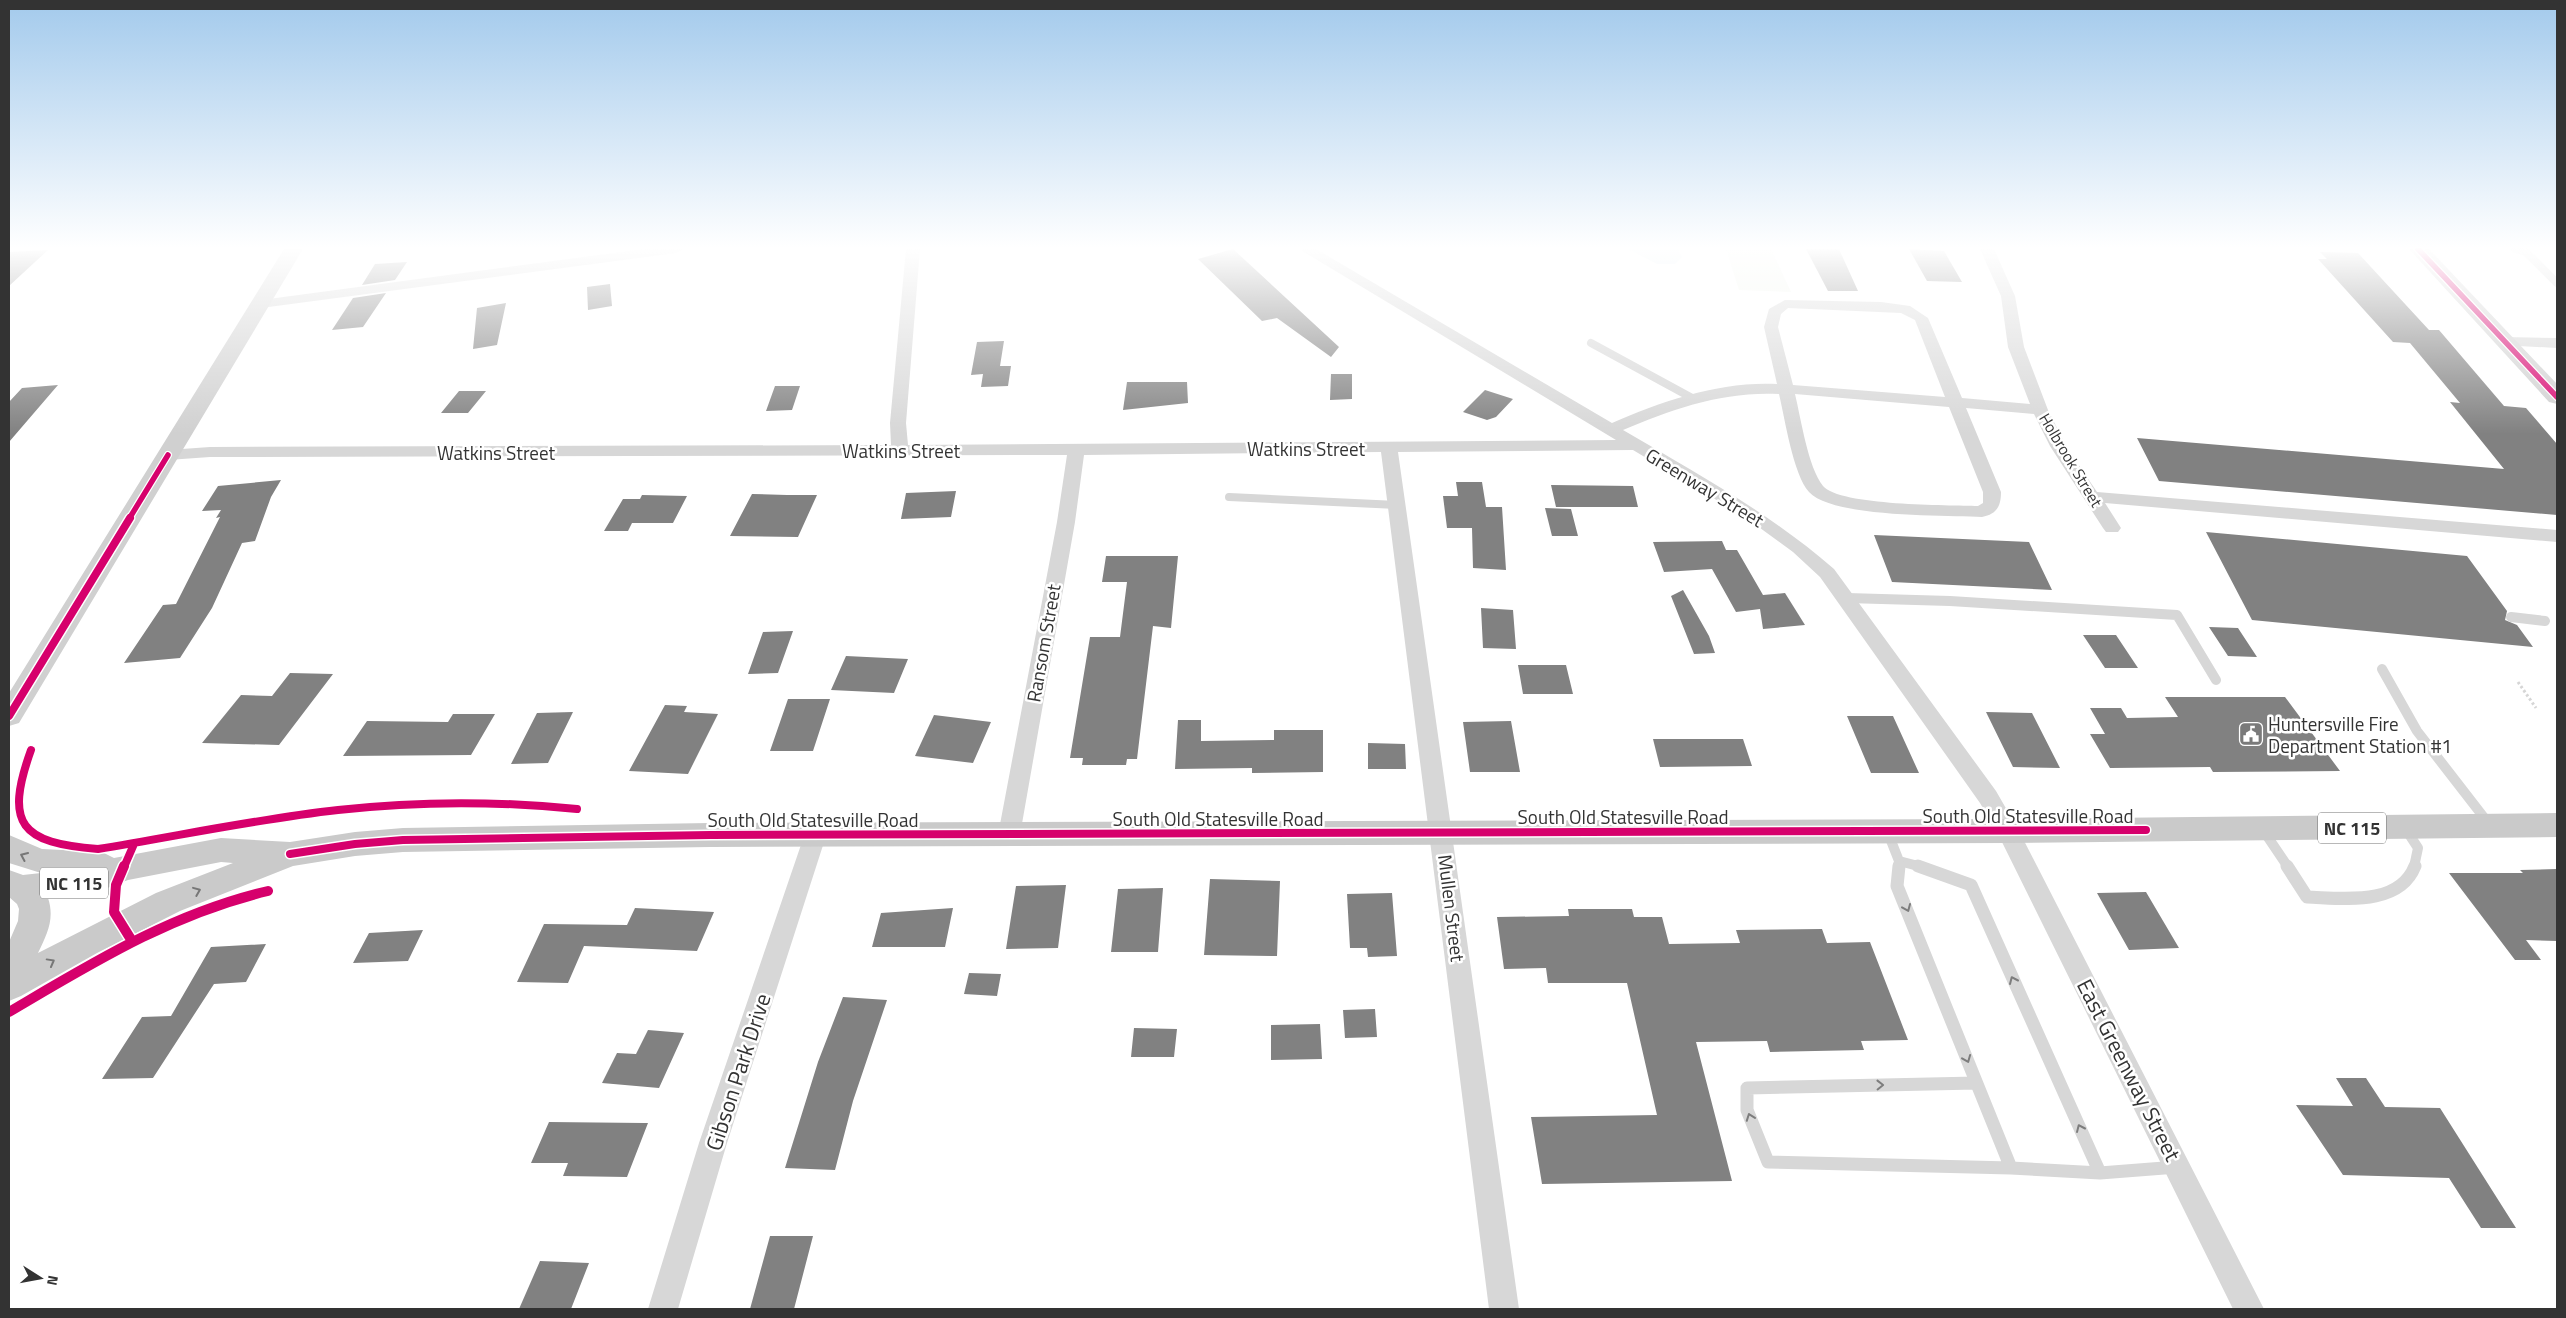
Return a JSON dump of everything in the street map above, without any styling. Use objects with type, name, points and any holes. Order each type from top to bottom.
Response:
[{"type":"main road","points":[[9,716],[257,311]]},
{"type":"main road","points":[[2475,311],[2557,397]]},
{"type":"main road","name":"South Old Statesville Road","points":[[15,885],[92,881],[123,868],[222,850],[290,854],[354,844],[403,840],[710,835],[1888,832],[2557,825]]},
{"type":"main road","points":[[9,847],[19,854],[38,862],[94,864],[123,868]]},
{"type":"main road","name":"South Old Statesville Road","points":[[9,986],[85,943],[168,902],[290,854]]},
{"type":"main road","points":[[9,967],[25,947],[36,915],[34,900],[15,885]]},
{"type":"street","points":[[900,450],[898,423],[908,311]]},
{"type":"street","name":"Greenway Street","points":[[1409,311],[1751,513],[1782,535],[1827,573],[1847,598],[1988,797],[2008,831]]},
{"type":"street","points":[[1776,311],[1771,327],[1802,458],[1816,490],[1828,498],[1854,504],[1982,512],[1992,505],[1992,492],[1921,318],[1908,311]]},
{"type":"street","name":"Holbrook Street","points":[[2010,311],[2016,347],[2040,410],[2058,446],[2112,528]]},
{"type":"street","points":[[2504,342],[2557,343]]},
{"type":"street","points":[[1610,430],[1662,407],[1736,391],[1785,389],[2040,410]]},
{"type":"street","name":"Watkins Street","points":[[168,455],[210,452],[1076,450],[1635,445]]},
{"type":"street","name":"Mullen Street","points":[[1389,448],[1442,833],[1504,1309]]},
{"type":"street","name":"Ransom Street","points":[[1009,835],[1066,522],[1076,450]]},
{"type":"street","points":[[2092,497],[2557,536]]},
{"type":"street","name":"East Greenway Street","points":[[2008,831],[2249,1309]]},
{"type":"street","name":"Gibson Park Drive","points":[[663,1309],[713,1143],[815,836]]},
{"type":"lane","points":[[1591,343],[1694,399]]},
{"type":"lane","points":[[1229,497],[1397,505]]},
{"type":"lane","points":[[1847,598],[1950,601],[2177,615],[2216,680]]},
{"type":"lane","points":[[2512,617],[2545,621]]},
{"type":"lane","points":[[2382,669],[2391,691],[2416,732],[2490,825]]},
{"type":"lane","points":[[2262,829],[2307,897],[2380,897],[2398,887],[2413,871],[2418,848],[2404,826]]},
{"type":"lane","points":[[1888,832],[1898,862],[1897,886],[2011,1168]]},
{"type":"lane","points":[[1898,862],[1932,870],[1971,885],[2100,1173]]},
{"type":"lane","points":[[1976,1083],[1747,1088],[1747,1110],[1768,1162],[2011,1168],[2100,1173],[2178,1167]]},
{"type":"path","points":[[2518,682],[2536,708]]},
{"type":"building","points":[[345,311],[374,311],[363,327],[332,330]]},
{"type":"building","points":[[477,311],[504,311],[497,345],[473,349]]},
{"type":"building","points":[[1251,311],[1300,311],[1339,347],[1331,357],[1277,318],[1262,321]]},
{"type":"building","points":[[2365,311],[2411,311],[2429,330],[2439,330],[2504,406],[2526,408],[2557,444],[2557,515],[2159,481],[2137,438],[2504,469],[2450,402],[2460,403],[2410,343],[2393,342]]},
{"type":"building","points":[[1004,341],[1000,366],[1011,366],[1008,386],[981,387],[983,374],[971,375],[977,342]]},
{"type":"building","points":[[1331,374],[1352,374],[1352,399],[1330,400]]},
{"type":"building","points":[[1127,382],[1187,382],[1188,403],[1123,410]]},
{"type":"building","points":[[58,385],[9,442],[9,402],[22,388]]},
{"type":"building","points":[[775,386],[800,386],[792,410],[766,411]]},
{"type":"building","points":[[1485,390],[1513,399],[1496,417],[1487,420],[1463,412]]},
{"type":"building","points":[[459,391],[486,391],[468,413],[441,413]]},
{"type":"building","points":[[281,480],[271,497],[255,541],[242,543],[212,608],[180,658],[124,663],[163,605],[176,604],[220,517],[216,518],[221,510],[202,511],[218,486]]},
{"type":"building","points":[[1456,482],[1482,482],[1486,507],[1502,507],[1506,570],[1473,568],[1472,528],[1447,528],[1443,496],[1458,496]]},
{"type":"building","points":[[1551,485],[1633,486],[1638,507],[1556,507]]},
{"type":"building","points":[[956,491],[951,517],[901,519],[906,493]]},
{"type":"building","points":[[752,494],[817,495],[798,537],[730,536]]},
{"type":"building","points":[[642,495],[687,496],[673,523],[632,523],[628,531],[604,531],[623,499],[640,499]]},
{"type":"building","points":[[1545,508],[1571,509],[1578,536],[1552,536]]},
{"type":"building","points":[[2206,532],[2467,556],[2507,611],[2505,620],[2517,625],[2533,647],[2252,620]]},
{"type":"building","points":[[1874,535],[2029,542],[2052,590],[1892,582]]},
{"type":"building","points":[[1722,541],[1726,550],[1737,550],[1763,595],[1785,593],[1805,625],[1763,629],[1760,609],[1736,612],[1712,569],[1664,572],[1653,542]]},
{"type":"building","points":[[1106,556],[1178,556],[1171,628],[1153,626],[1137,759],[1127,759],[1126,765],[1082,765],[1083,758],[1070,758],[1090,637],[1120,637],[1127,582],[1102,582]]},
{"type":"building","points":[[1683,590],[1709,636],[1715,653],[1694,654],[1671,596]]},
{"type":"building","points":[[1481,608],[1513,610],[1516,649],[1483,648]]},
{"type":"building","points":[[2209,627],[2238,628],[2257,657],[2228,656]]},
{"type":"building","points":[[793,631],[778,673],[748,674],[763,632]]},
{"type":"building","points":[[2083,635],[2116,635],[2138,668],[2105,668]]},
{"type":"building","points":[[846,656],[908,659],[894,693],[831,690]]},
{"type":"building","points":[[1518,665],[1566,665],[1573,694],[1523,694]]},
{"type":"building","points":[[290,673],[333,674],[279,745],[202,743],[241,695],[272,696]]},
{"type":"building","name":"Huntersville Fire Department Station #1","points":[[2165,697],[2285,697],[2340,771],[2213,772],[2210,767],[2110,768],[2090,734],[2105,734],[2090,708],[2121,708],[2127,718],[2178,717]]},
{"type":"building","points":[[788,699],[830,699],[813,751],[770,751]]},
{"type":"building","points":[[665,705],[687,706],[684,712],[718,714],[688,774],[629,771]]},
{"type":"building","points":[[573,712],[548,763],[511,764],[537,713]]},
{"type":"building","points":[[1986,712],[2032,713],[2060,768],[2013,767]]},
{"type":"building","points":[[453,714],[495,714],[471,755],[343,756],[367,721],[448,722]]},
{"type":"building","points":[[934,715],[991,722],[973,763],[915,756]]},
{"type":"building","points":[[1847,716],[1893,716],[1919,773],[1871,773]]},
{"type":"building","points":[[1178,720],[1201,720],[1201,741],[1274,740],[1274,730],[1323,730],[1323,772],[1252,773],[1252,768],[1175,769]]},
{"type":"building","points":[[1511,721],[1520,772],[1470,772],[1463,722]]},
{"type":"building","points":[[1653,739],[1743,739],[1752,766],[1660,767]]},
{"type":"building","points":[[1368,743],[1405,744],[1406,769],[1368,769]]},
{"type":"building","points":[[2557,869],[2557,941],[2526,940],[2541,960],[2515,960],[2449,873],[2523,873],[2520,870]]},
{"type":"building","points":[[1210,879],[1280,881],[1277,956],[1204,955]]},
{"type":"building","points":[[1066,885],[1058,948],[1006,949],[1016,886]]},
{"type":"building","points":[[1163,888],[1158,952],[1111,952],[1118,889]]},
{"type":"building","points":[[2146,892],[2179,948],[2129,950],[2097,893]]},
{"type":"building","points":[[1392,893],[1397,956],[1368,957],[1367,948],[1350,948],[1347,894]]},
{"type":"building","points":[[635,908],[714,912],[697,951],[584,946],[568,983],[517,982],[544,924],[627,925]]},
{"type":"building","points":[[953,908],[945,947],[872,947],[881,913]]},
{"type":"building","points":[[1568,909],[1632,909],[1634,917],[1662,917],[1669,944],[1740,943],[1736,930],[1822,929],[1827,943],[1870,942],[1908,1040],[1861,1041],[1864,1050],[1770,1052],[1767,1041],[1696,1042],[1732,1181],[1542,1184],[1531,1117],[1657,1115],[1627,983],[1548,983],[1546,968],[1504,969],[1497,917],[1569,916]]},
{"type":"building","points":[[423,930],[408,961],[353,963],[369,933]]},
{"type":"building","points":[[266,944],[246,982],[214,984],[153,1078],[102,1079],[142,1017],[171,1016],[211,947]]},
{"type":"building","points":[[969,973],[1001,974],[997,996],[964,994]]},
{"type":"building","points":[[843,997],[887,1000],[853,1101],[835,1170],[785,1168],[818,1062]]},
{"type":"building","points":[[1375,1009],[1377,1037],[1345,1038],[1343,1010]]},
{"type":"building","points":[[1320,1024],[1322,1059],[1271,1060],[1271,1025]]},
{"type":"building","points":[[1134,1028],[1177,1029],[1174,1057],[1131,1057]]},
{"type":"building","points":[[648,1030],[684,1033],[659,1088],[602,1083],[617,1053],[636,1054]]},
{"type":"building","points":[[2336,1078],[2366,1078],[2385,1107],[2440,1108],[2516,1228],[2481,1228],[2449,1178],[2343,1175],[2296,1105],[2353,1106]]},
{"type":"building","points":[[549,1122],[648,1123],[627,1177],[563,1176],[568,1163],[531,1163]]},
{"type":"building","points":[[770,1236],[813,1236],[794,1309],[750,1309]]},
{"type":"building","points":[[540,1261],[589,1263],[571,1309],[519,1309]]},
{"type":"cycle path","points":[[2476,311],[2557,397]]},
{"type":"cycle path","points":[[9,716],[168,455]]},
{"type":"cycle path","points":[[31,750],[22,775],[18,796],[19,813],[24,826],[35,836],[51,843],[72,847],[98,849],[278,818],[368,807],[428,803],[487,803],[577,809]]},
{"type":"cycle path","points":[[290,854],[355,844],[403,840],[710,835],[2146,830]]},
{"type":"cycle path","points":[[132,941],[114,912],[116,885],[134,844]]},
{"type":"cycle path","points":[[9,1012],[102,957],[166,925],[233,899],[268,891]]},
{"type":"place","name":"Huntersville Fire Department Station #1","points":[[2251,734]]}]
